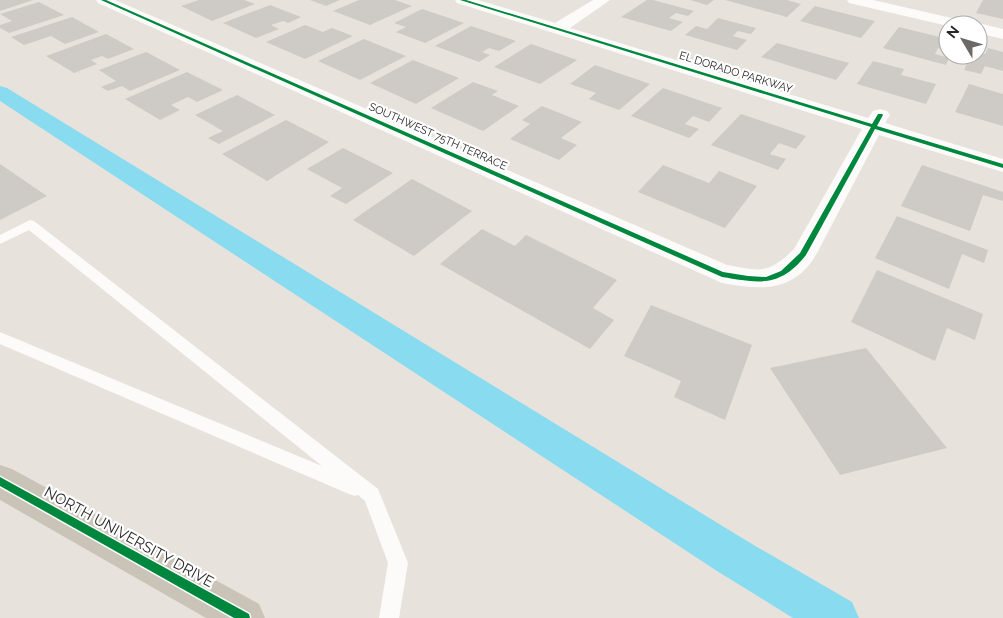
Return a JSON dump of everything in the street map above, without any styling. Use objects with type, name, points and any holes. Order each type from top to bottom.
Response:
[{"type":"main road","name":"NORTH UNIVERSITY DRIVE","points":[[0,481],[245,618]]},
{"type":"street","name":"SOUTHWEST 75TH TERRACE","points":[[102,0],[722,274],[768,281],[788,270],[803,254],[877,121]]},
{"type":"street","name":"EL DORADO PARKWAY","points":[[462,0],[562,25],[877,121],[1003,166]]},
{"type":"street","name":"EL DORADO PARKWAY","points":[[494,0],[562,25]]},
{"type":"street","points":[[562,25],[603,0]]},
{"type":"street","points":[[854,0],[938,19]]},
{"type":"street","points":[[927,17],[937,0]]},
{"type":"street","points":[[988,30],[1003,34]]},
{"type":"street","name":"EL DORADO PARKWAY","points":[[877,121],[1003,150]]},
{"type":"lane","points":[[0,240],[30,224],[372,495],[398,563],[389,618]]},
{"type":"lane","points":[[0,338],[372,495]]},
{"type":"building","points":[[0,0],[33,0],[0,11]]},
{"type":"building","points":[[199,0],[244,0],[255,4],[212,21],[181,6]]},
{"type":"building","points":[[310,0],[340,0],[326,6]]},
{"type":"building","points":[[359,0],[395,0],[412,6],[370,25],[333,11]]},
{"type":"building","points":[[647,0],[694,11],[688,16],[676,13],[669,18],[683,22],[671,31],[621,17]]},
{"type":"building","points":[[690,0],[714,0],[707,5]]},
{"type":"building","points":[[725,0],[787,0],[801,4],[787,17]]},
{"type":"building","points":[[983,0],[1003,0],[1003,19],[976,13]]},
{"type":"building","points":[[39,2],[64,15],[9,33],[0,28],[0,25],[12,21],[0,14]]},
{"type":"building","points":[[270,5],[301,17],[288,23],[283,21],[271,25],[279,29],[256,38],[223,23]]},
{"type":"building","points":[[815,6],[875,21],[861,38],[800,21]]},
{"type":"building","points":[[422,9],[464,23],[425,43],[396,32],[406,27],[394,23]]},
{"type":"building","points":[[72,17],[99,32],[65,44],[51,36],[24,45],[11,37]]},
{"type":"building","points":[[718,18],[756,28],[751,34],[738,31],[733,36],[747,40],[737,50],[685,35],[696,26],[707,29]]},
{"type":"building","points":[[305,25],[323,32],[332,28],[353,36],[305,59],[266,42]]},
{"type":"building","points":[[471,26],[516,41],[499,51],[489,48],[482,52],[490,55],[479,62],[435,46]]},
{"type":"building","points":[[899,27],[938,37],[938,48],[935,54],[938,55],[938,63],[883,48]]},
{"type":"building","points":[[106,34],[134,49],[108,59],[102,56],[91,60],[97,64],[74,73],[46,56]]},
{"type":"building","points":[[364,39],[406,56],[360,80],[318,61]]},
{"type":"building","points":[[777,43],[849,63],[836,80],[761,57]]},
{"type":"building","points":[[531,44],[577,60],[540,84],[494,67]]},
{"type":"building","points":[[988,48],[1003,52],[1003,71],[985,66],[981,74],[964,70],[966,65],[988,65]]},
{"type":"building","points":[[146,52],[180,70],[130,91],[122,86],[108,91],[101,87],[116,81],[99,70]]},
{"type":"building","points":[[413,60],[459,78],[416,104],[370,83]]},
{"type":"building","points":[[873,61],[904,69],[901,75],[936,84],[926,104],[857,84]]},
{"type":"building","points":[[595,65],[650,84],[619,110],[589,99],[596,93],[570,84]]},
{"type":"building","points":[[187,72],[223,90],[197,102],[188,97],[171,105],[180,110],[160,120],[125,99]]},
{"type":"building","points":[[473,82],[498,91],[492,95],[519,106],[483,131],[431,108]]},
{"type":"building","points":[[969,84],[1003,94],[1003,126],[955,112]]},
{"type":"building","points":[[663,88],[722,108],[709,122],[693,116],[685,124],[699,129],[689,138],[631,116]]},
{"type":"building","points":[[237,95],[275,115],[219,144],[208,138],[223,131],[195,115]]},
{"type":"building","points":[[542,106],[582,122],[561,138],[577,145],[559,160],[510,139],[530,124],[522,120]]},
{"type":"building","points":[[741,114],[806,136],[796,149],[779,143],[770,154],[786,159],[778,170],[711,145]]},
{"type":"building","points":[[286,120],[329,142],[267,181],[222,154]]},
{"type":"building","points":[[343,148],[393,173],[346,204],[330,196],[342,188],[307,169]]},
{"type":"building","points":[[0,164],[47,196],[0,220]]},
{"type":"building","points":[[663,165],[709,183],[719,171],[757,186],[725,228],[638,192]]},
{"type":"building","points":[[922,165],[1003,192],[1003,201],[983,195],[970,231],[901,206]]},
{"type":"building","points":[[412,179],[472,211],[414,256],[353,220]]},
{"type":"building","points":[[897,216],[988,250],[984,263],[962,254],[949,289],[875,258]]},
{"type":"building","points":[[482,229],[515,246],[526,235],[617,280],[593,308],[614,320],[590,349],[440,264]]},
{"type":"building","points":[[877,270],[983,314],[975,340],[947,328],[935,361],[851,322]]},
{"type":"building","points":[[651,305],[752,345],[725,420],[674,397],[681,381],[624,356]]},
{"type":"building","points":[[866,348],[947,448],[840,475],[770,368]]},
{"type":"waterway","points":[[0,92],[732,556],[836,618]]},
{"type":"cycle path","points":[[103,0],[722,274],[748,278],[766,279],[775,277],[792,266],[803,255],[880,115]]},
{"type":"cycle path","points":[[462,0],[1003,166]]},
{"type":"cycle path","points":[[0,481],[245,618]]}]
